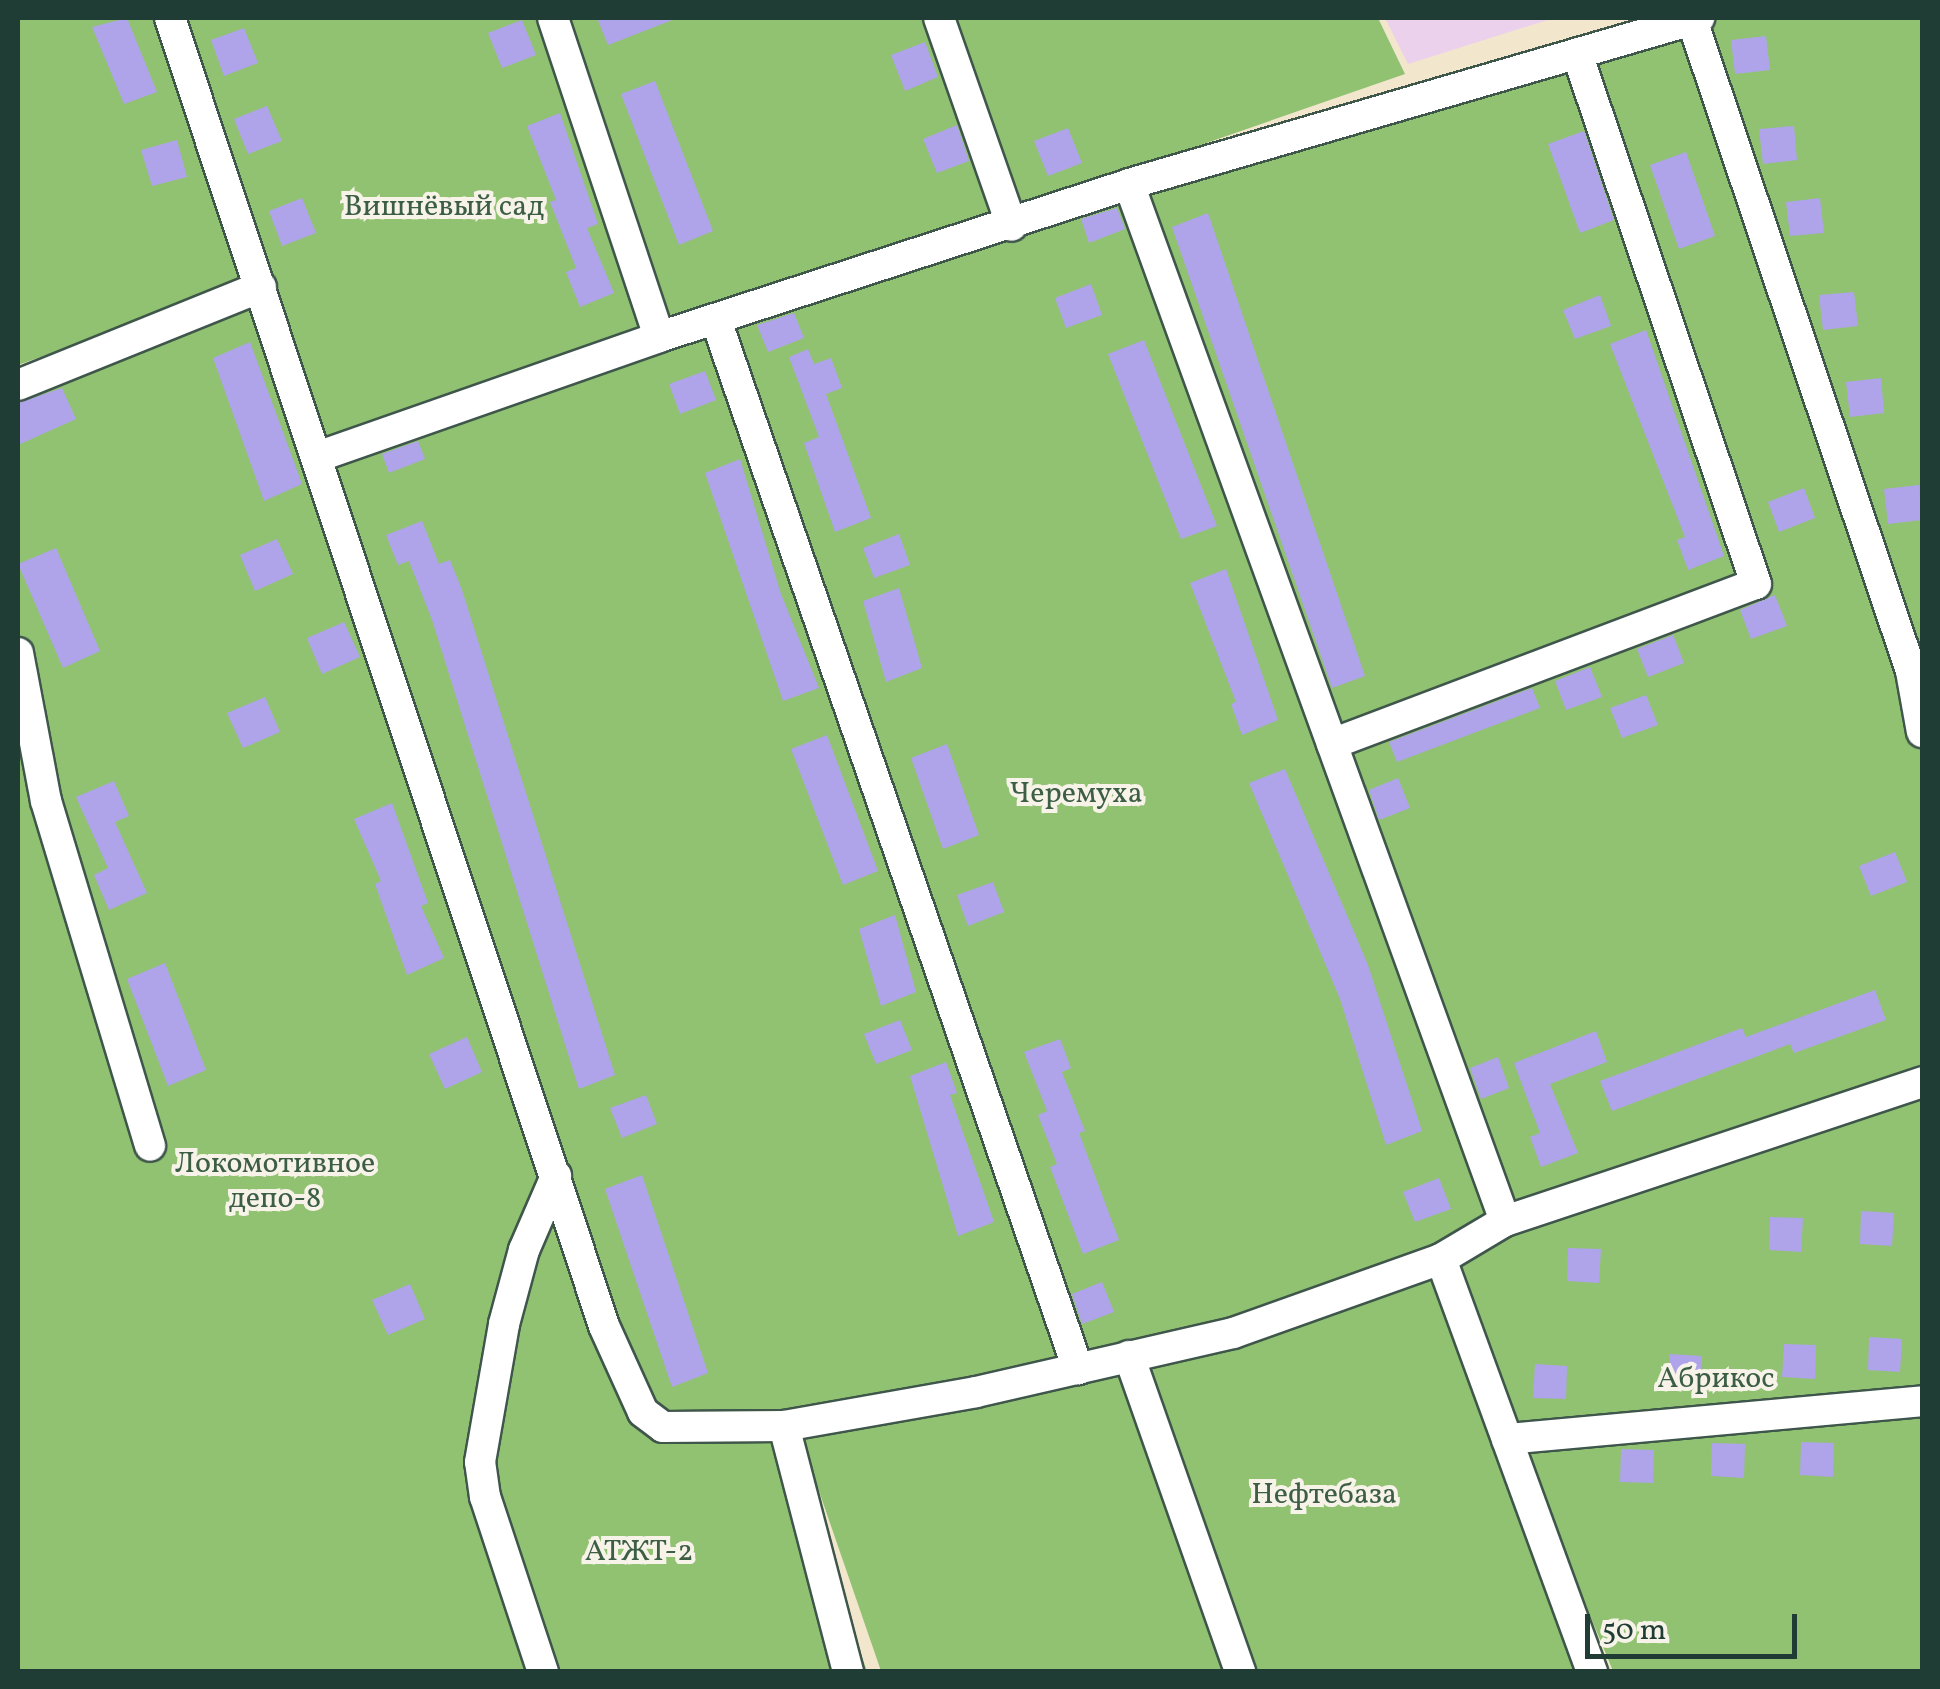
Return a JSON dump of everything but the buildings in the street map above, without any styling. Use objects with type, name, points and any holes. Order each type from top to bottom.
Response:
[{"type":"lane","points":[[170,18],[320,456],[604,1326],[642,1412],[664,1427],[784,1426],[1234,1334],[1441,1259],[1504,1222],[1922,1082]]},
{"type":"lane","points":[[553,18],[660,337]]},
{"type":"lane","points":[[939,18],[1012,226]]},
{"type":"lane","points":[[320,456],[660,337],[1012,226],[1129,184],[1695,19],[1910,671],[1922,732]]},
{"type":"lane","points":[[1332,744],[1756,584],[1578,53]]},
{"type":"lane","points":[[1129,184],[1504,1222]]},
{"type":"lane","points":[[18,385],[261,287]]},
{"type":"lane","points":[[716,320],[1078,1368]]},
{"type":"lane","points":[[18,654],[46,801],[150,1146]]},
{"type":"lane","points":[[543,1672],[485,1497],[480,1462],[504,1324],[524,1250],[556,1176]]},
{"type":"lane","points":[[1441,1259],[1592,1672]]},
{"type":"lane","points":[[1129,1356],[1240,1672]]},
{"type":"lane","points":[[1508,1440],[1922,1401]]},
{"type":"lane","points":[[784,1426],[848,1672]]},
{"type":"shaded area","points":[[1385,18],[1554,18],[1408,64]]},
{"type":"green space","name":"Вишнёвый сад","points":[[18,18],[1378,18],[1405,74],[327,448],[265,277],[18,365]]},
{"type":"green space","points":[[1709,18],[1922,18],[1922,669],[1697,22]]},
{"type":"green space","name":"Черемуха","points":[[1692,20],[1922,732],[1922,1671],[1613,1671],[1442,1259],[1233,1333],[784,1426],[643,1412],[320,456]]},
{"type":"green space","name":"Локомотивное депо-8","points":[[260,289],[546,1172],[473,1432],[545,1671],[18,1672],[18,385]]},
{"type":"green space","name":"АТЖТ-2","points":[[547,1197],[638,1421],[781,1429],[867,1671],[550,1671],[494,1490],[491,1453]]},
{"type":"green space","name":"Нефтебаза","points":[[1438,1267],[1583,1671],[881,1671],[799,1433]]},
{"type":"park label","name":"Абрикос","points":[[1716,1379]]}]
